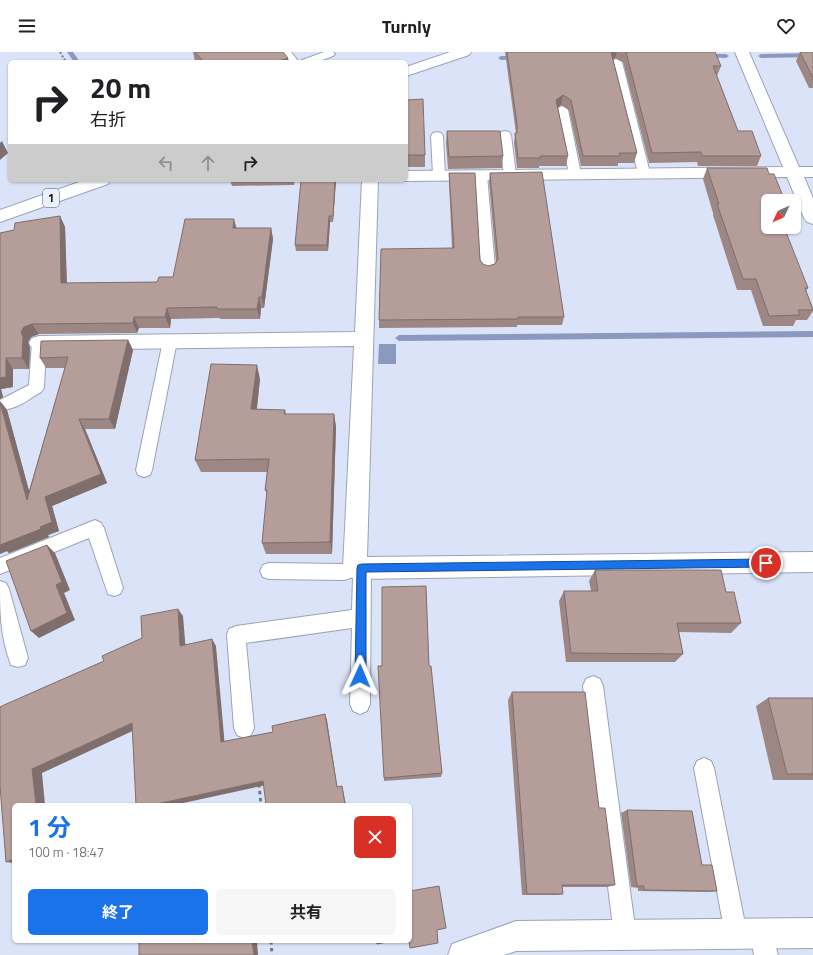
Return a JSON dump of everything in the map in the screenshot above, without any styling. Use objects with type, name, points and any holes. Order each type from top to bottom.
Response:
[{"type":"main road","points":[[283,52],[290,60]]},
{"type":"main road","points":[[408,71],[464,52]]},
{"type":"main road","points":[[742,52],[792,172],[813,218]]},
{"type":"main road","points":[[408,176],[813,172]]},
{"type":"main road","name":"1","points":[[0,216],[96,182]]},
{"type":"main road","points":[[370,182],[363,339],[358,568],[813,562]]},
{"type":"main road","points":[[39,342],[363,339]]},
{"type":"main road","points":[[463,955],[516,936],[625,935],[754,941],[813,933]]},
{"type":"lane","points":[[314,60],[331,56]]},
{"type":"lane","points":[[616,62],[644,173]]},
{"type":"lane","points":[[562,110],[575,174]]},
{"type":"lane","points":[[505,135],[510,175]]},
{"type":"lane","points":[[437,136],[439,175]]},
{"type":"lane","points":[[481,175],[488,268]]},
{"type":"lane","points":[[144,470],[170,341]]},
{"type":"lane","points":[[6,404],[36,388],[39,342]]},
{"type":"lane","points":[[0,566],[95,528],[114,588]]},
{"type":"lane","points":[[269,571],[344,572],[358,568],[361,618],[360,704]]},
{"type":"lane","points":[[0,588],[18,658]]},
{"type":"lane","points":[[244,728],[236,635],[361,618]]},
{"type":"lane","points":[[593,686],[625,935]]},
{"type":"lane","points":[[704,768],[754,941]]},
{"type":"path","points":[[258,776],[261,803]]},
{"type":"path","points":[[271,943],[272,955]]},
{"type":"water","points":[[379,344],[396,344],[396,364],[378,364]]},
{"type":"building","points":[[195,52],[283,52],[288,58],[282,60],[202,60]]},
{"type":"building","points":[[507,52],[611,52],[637,153],[619,153],[620,156],[583,156],[571,100],[563,95],[556,100],[568,156],[518,158],[515,133],[517,133],[517,124]]},
{"type":"building","points":[[626,52],[715,52],[721,66],[713,66],[738,131],[752,131],[761,156],[702,156],[701,152],[652,153]]},
{"type":"building","points":[[800,52],[813,52],[813,78]]},
{"type":"building","points":[[423,99],[425,155],[408,155],[408,100]]},
{"type":"building","points":[[447,131],[500,131],[503,156],[449,157]]},
{"type":"building","points":[[707,168],[767,168],[769,174],[774,174],[782,194],[761,194],[761,234],[787,234],[808,288],[805,288],[813,310],[798,310],[800,315],[769,316],[756,279],[743,279],[717,204],[719,204]]},
{"type":"building","points":[[542,172],[564,317],[518,317],[518,319],[379,320],[381,249],[454,248],[449,173],[475,173],[480,260],[483,264],[488,266],[495,264],[498,259],[490,173]]},
{"type":"building","points":[[301,182],[335,182],[333,216],[329,216],[327,245],[295,245]]},
{"type":"building","points":[[60,216],[61,283],[157,282],[159,277],[173,277],[185,219],[234,219],[233,228],[271,228],[262,297],[259,297],[257,309],[217,309],[217,307],[167,308],[165,317],[134,317],[133,323],[32,324],[24,327],[21,332],[23,337],[22,358],[6,358],[6,377],[0,378],[0,233],[14,230],[15,223]]},
{"type":"building","points":[[128,340],[109,419],[79,419],[101,474],[45,497],[52,522],[40,527],[41,529],[0,545],[0,403],[27,500],[68,357],[40,358],[41,341]]},
{"type":"building","points":[[211,364],[257,365],[251,409],[285,410],[284,414],[334,414],[330,542],[262,543],[267,490],[265,490],[269,459],[195,460]]},
{"type":"building","points":[[47,545],[62,582],[56,585],[67,613],[31,631],[6,561]]},
{"type":"building","points":[[595,570],[721,570],[726,592],[734,592],[741,623],[677,623],[683,654],[571,653],[564,591],[598,591]]},
{"type":"building","points":[[426,586],[429,666],[431,666],[442,773],[384,778],[378,666],[382,666],[382,587]]},
{"type":"building","points":[[178,609],[180,646],[212,639],[221,742],[273,732],[272,726],[325,714],[337,787],[342,786],[345,803],[266,803],[263,781],[161,803],[136,803],[132,723],[32,769],[36,803],[12,803],[12,860],[6,862],[0,786],[0,707],[104,661],[102,656],[142,638],[141,616]]},
{"type":"building","points":[[512,692],[585,692],[599,808],[605,808],[615,885],[562,885],[563,894],[527,894]]},
{"type":"building","points":[[768,698],[813,698],[813,774],[787,774]]},
{"type":"building","points":[[627,810],[692,811],[702,865],[712,865],[717,891],[644,890],[644,886],[637,886]]},
{"type":"building","points":[[439,886],[446,928],[437,930],[438,943],[410,948],[409,943],[412,943],[412,891]]},
{"type":"building","points":[[139,943],[252,943],[254,955],[139,955]]},
{"type":"waterway","points":[[70,52],[76,60]]},
{"type":"waterway","points":[[761,56],[813,55]]},
{"type":"waterway","points":[[703,56],[726,56]]},
{"type":"waterway","points":[[501,58],[519,58]]},
{"type":"waterway","points":[[399,338],[813,334]]},
{"type":"route","points":[[360,676],[362,568],[766,563]]}]
